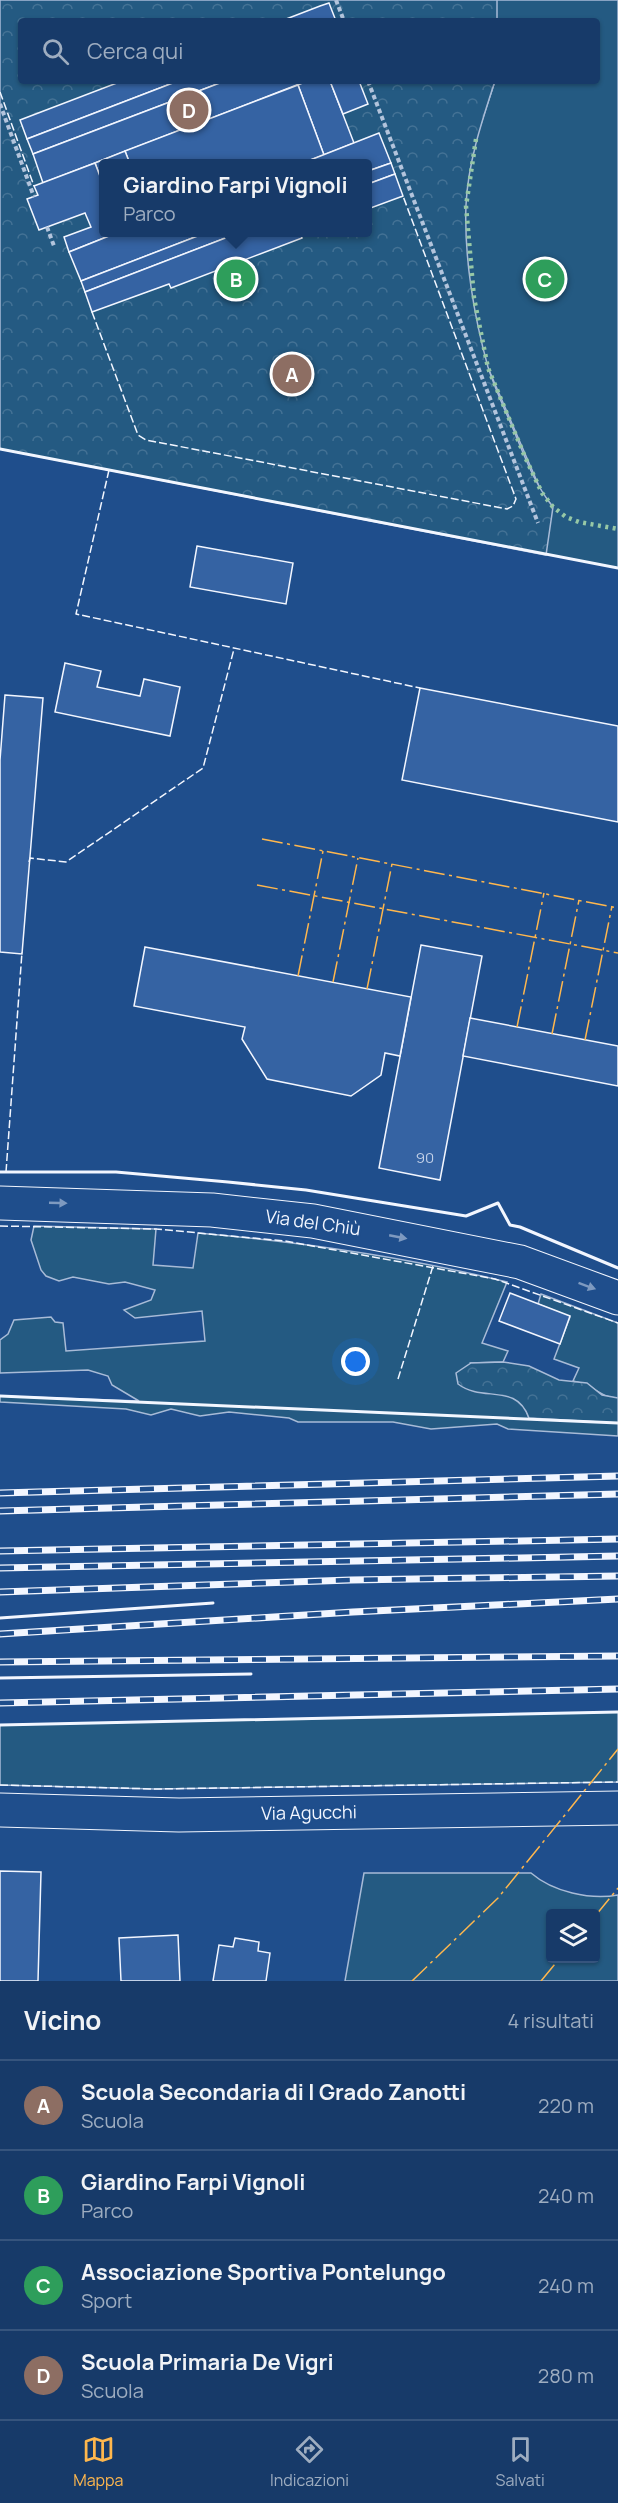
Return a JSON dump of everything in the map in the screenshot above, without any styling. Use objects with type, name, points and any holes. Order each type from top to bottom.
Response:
[{"type":"street","name":"Via del Chiù","points":[[0,1203],[178,1208],[313,1221],[520,1262],[618,1298]]},
{"type":"street","name":"Via Agucchi","points":[[0,1810],[179,1815],[618,1808]]},
{"type":"path","points":[[336,0],[343,18]]},
{"type":"path","points":[[369,84],[538,523]]},
{"type":"path","points":[[0,104],[34,197]]},
{"type":"path","points":[[47,227],[54,246]]},
{"type":"green space","points":[[0,0],[497,0],[497,18],[18,18],[18,84],[494,84],[476,142],[467,189],[468,266],[478,328],[491,375],[531,470],[553,507],[546,555],[0,449]]},
{"type":"green space","points":[[347,0],[618,0],[618,568],[0,449],[0,145],[34,239],[553,507],[542,493],[488,368],[482,362],[411,164],[476,139],[494,84],[600,84],[600,18],[354,18]]},
{"type":"green space","points":[[34,1226],[156,1229],[153,1265],[193,1268],[198,1233],[353,1252],[431,1265],[507,1282],[482,1343],[508,1351],[503,1362],[471,1363],[525,1407],[529,1418],[618,1423],[618,1436],[508,1429],[497,1424],[431,1429],[393,1422],[298,1422],[289,1418],[229,1412],[200,1416],[171,1409],[151,1415],[126,1409],[0,1402],[0,1396],[139,1401],[112,1385],[108,1376],[88,1370],[0,1373],[0,1340],[8,1334],[14,1320],[51,1317],[55,1322],[63,1323],[66,1351],[205,1341],[202,1311],[135,1318],[124,1310],[151,1300],[155,1290],[125,1282],[109,1284],[73,1277],[59,1281],[46,1276],[41,1270],[31,1240]]},
{"type":"green space","points":[[541,1294],[618,1323],[618,1398],[606,1396],[573,1381],[579,1368],[554,1359],[570,1317],[538,1304]]},
{"type":"green space","points":[[503,1362],[529,1366],[559,1380],[587,1383],[602,1395],[618,1398],[618,1423],[529,1418],[516,1400],[507,1396],[478,1392],[458,1384],[456,1373],[471,1363]]},
{"type":"green space","points":[[618,1712],[618,1782],[155,1789],[0,1785],[0,1725]]},
{"type":"green space","points":[[364,1873],[531,1873],[550,1885],[572,1893],[596,1896],[618,1895],[618,1981],[345,1981]]},
{"type":"building","points":[[329,3],[335,18],[289,18]]},
{"type":"building","points":[[114,84],[170,84],[27,139],[20,120]]},
{"type":"building","points":[[170,84],[217,84],[33,154],[27,139]]},
{"type":"building","points":[[217,84],[299,84],[105,159],[99,159],[99,161],[43,183],[33,154]]},
{"type":"building","points":[[331,84],[354,143],[324,155],[298,85]]},
{"type":"building","points":[[331,84],[360,84],[368,104],[343,114]]},
{"type":"building","points":[[298,85],[324,155],[313,159],[128,159],[125,151]]},
{"type":"building","points":[[379,133],[391,163],[372,170],[372,159],[313,159]]},
{"type":"building","points":[[125,151],[128,159],[105,159]]},
{"type":"building","points":[[99,161],[99,174],[95,163]]},
{"type":"building","points":[[95,163],[99,174],[99,237],[106,237],[69,252],[64,237],[91,227],[85,213],[39,230],[27,199],[38,195],[34,186]]},
{"type":"building","points":[[391,163],[395,174],[372,183],[372,170]]},
{"type":"building","points":[[395,174],[403,196],[372,208],[372,183]]},
{"type":"building","points":[[106,237],[195,237],[81,281],[69,252]]},
{"type":"building","points":[[195,237],[228,237],[85,292],[81,281]]},
{"type":"building","points":[[228,237],[302,237],[171,288],[169,284],[92,312],[85,292]]},
{"type":"building","points":[[197,546],[293,563],[286,604],[190,587]]},
{"type":"building","points":[[65,663],[101,671],[97,687],[140,696],[144,679],[180,687],[170,736],[55,712]]},
{"type":"building","points":[[420,688],[618,726],[618,822],[402,780]]},
{"type":"building","points":[[5,695],[43,698],[22,954],[0,952],[0,760]]},
{"type":"building","points":[[421,945],[482,956],[440,1180],[379,1168]]},
{"type":"building","points":[[145,947],[411,997],[400,1056],[385,1053],[381,1075],[351,1096],[267,1079],[242,1039],[245,1027],[134,1006]]},
{"type":"building","points":[[470,1018],[618,1046],[618,1086],[463,1056]]},
{"type":"building","points":[[510,1293],[570,1316],[560,1344],[499,1321]]},
{"type":"building","points":[[0,1871],[41,1872],[38,1981],[0,1981]]},
{"type":"building","points":[[178,1935],[180,1981],[121,1981],[119,1938]]},
{"type":"building","points":[[235,1938],[259,1942],[258,1951],[270,1953],[266,1981],[213,1981],[219,1945],[233,1947]]},
{"type":"railway","points":[[0,1493],[618,1476]]},
{"type":"railway","points":[[0,1511],[618,1494]]},
{"type":"railway","points":[[0,1551],[618,1539]]},
{"type":"railway","points":[[0,1568],[618,1556]]},
{"type":"railway","points":[[0,1592],[351,1580],[618,1576]]},
{"type":"railway","points":[[0,1634],[353,1612],[618,1599]]},
{"type":"railway","points":[[0,1662],[618,1656]]},
{"type":"railway","points":[[0,1703],[618,1689]]},
{"type":"hedge","points":[[476,139],[466,206],[474,298],[488,368],[525,457],[542,493],[553,507],[566,517],[579,522],[618,529]]},
{"type":"fence","points":[[0,92],[34,186]]},
{"type":"fence","points":[[92,312],[138,435],[146,440],[507,509],[513,506],[516,499],[403,196]]},
{"type":"fence","points":[[109,470],[76,614],[420,688]]},
{"type":"fence","points":[[29,862],[30,858],[66,862],[203,768],[234,649]]},
{"type":"fence","points":[[6,1172],[22,952]]},
{"type":"fence","points":[[0,1226],[156,1229],[285,1241],[495,1279],[618,1323]]},
{"type":"fence","points":[[398,1379],[433,1266]]},
{"type":"fence","points":[[0,1785],[155,1789],[618,1782]]},
{"type":"wall","points":[[0,449],[618,568]]},
{"type":"wall","points":[[0,1172],[116,1172],[228,1182],[306,1190],[466,1216],[498,1203],[510,1225],[520,1227],[618,1268]]},
{"type":"wall","points":[[0,1396],[618,1423]]},
{"type":"wall","points":[[0,1618],[213,1603]]},
{"type":"wall","points":[[0,1678],[251,1674]]},
{"type":"wall","points":[[0,1725],[618,1712]]},
{"type":"power","points":[[262,839],[618,908]]},
{"type":"power","points":[[298,976],[323,851]]},
{"type":"power","points":[[333,982],[358,858]]},
{"type":"power","points":[[367,989],[392,864]]},
{"type":"power","points":[[257,885],[618,953]]},
{"type":"power","points":[[517,1027],[544,893]]},
{"type":"power","points":[[552,1034],[579,900]]},
{"type":"power","points":[[585,1040],[612,906]]},
{"type":"power","points":[[412,1981],[498,1898],[618,1749]]},
{"type":"power","points":[[600,1910],[618,1888]]},
{"type":"power","points":[[541,1981],[556,1963]]},
{"type":"place","name":"Scuola Primaria De Vigri","points":[[189,110]]},
{"type":"place","name":"Giardino Farpi Vignoli","points":[[236,279]]},
{"type":"place","name":"Associazione Sportiva Pontelungo","points":[[545,279]]},
{"type":"place","name":"Scuola Secondaria di I Grado Zanotti","points":[[292,374]]}]
